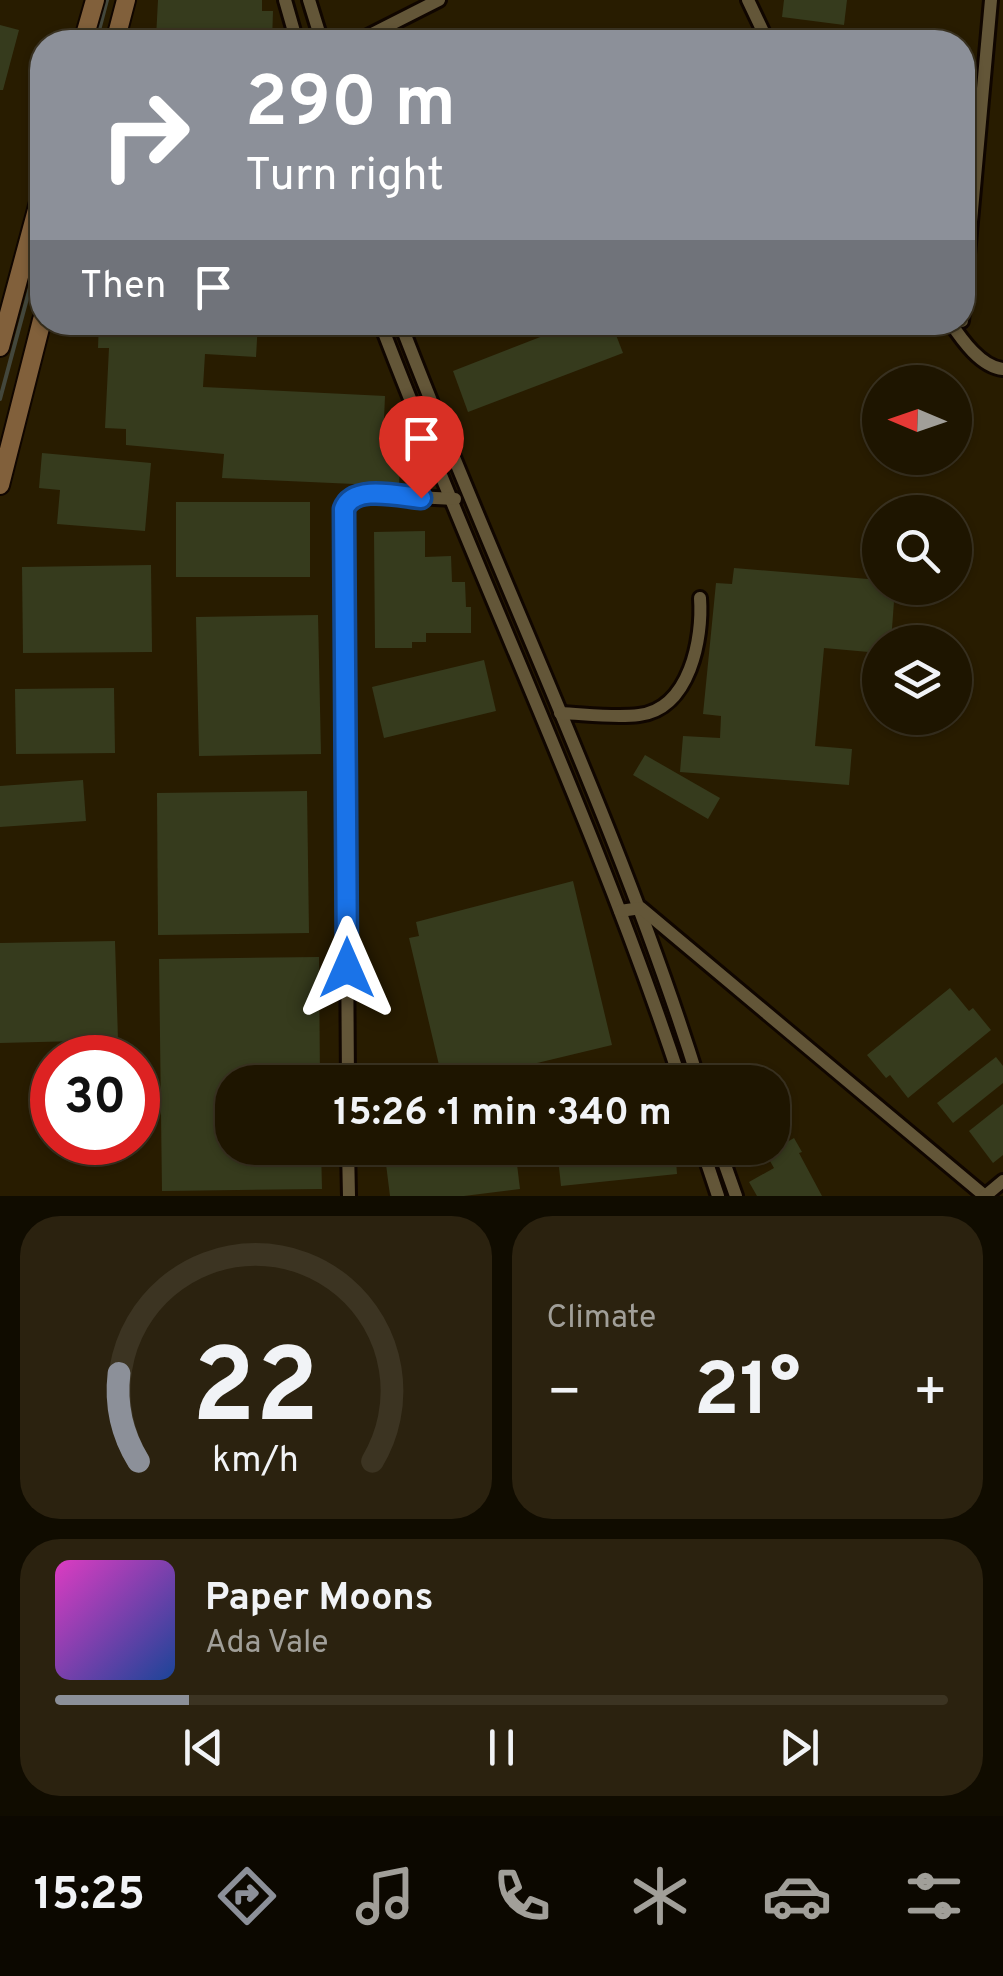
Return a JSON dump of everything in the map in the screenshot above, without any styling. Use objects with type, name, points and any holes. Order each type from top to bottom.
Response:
[{"type":"main road","points":[[86,30],[95,0]]},
{"type":"main road","points":[[118,30],[126,0]]},
{"type":"main road","points":[[0,347],[30,236]]},
{"type":"main road","points":[[0,484],[38,335]]},
{"type":"street","points":[[284,0],[293,30]]},
{"type":"street","points":[[309,0],[318,30]]},
{"type":"street","points":[[380,30],[439,0]]},
{"type":"street","points":[[748,0],[762,30]]},
{"type":"street","points":[[975,182],[992,0]]},
{"type":"street","points":[[385,335],[620,911],[675,1065]]},
{"type":"street","points":[[405,335],[468,498],[642,908],[693,1065]]},
{"type":"street","points":[[959,335],[992,368],[1003,369]]},
{"type":"street","points":[[348,1065],[344,509],[357,494],[468,498]]},
{"type":"street","points":[[560,713],[639,715],[663,705],[684,678],[694,655],[700,627],[700,598]]},
{"type":"street","points":[[620,911],[642,908],[985,1196],[1003,1182]]},
{"type":"street","points":[[348,1165],[349,1196]]},
{"type":"street","points":[[707,1165],[716,1196],[736,1194],[725,1165]]},
{"type":"building","points":[[158,0],[262,0],[262,11],[273,11],[272,30],[156,30]]},
{"type":"building","points":[[784,0],[847,0],[844,25],[782,17]]},
{"type":"building","points":[[0,25],[19,30],[3,90],[0,90]]},
{"type":"building","points":[[98,335],[257,335],[256,357],[205,354],[203,387],[385,396],[384,420],[394,420],[392,442],[401,443],[399,486],[222,478],[224,454],[126,445],[126,429],[105,428],[109,348],[98,348]]},
{"type":"building","points":[[546,335],[616,335],[623,353],[468,412],[453,371]]},
{"type":"building","points":[[42,453],[151,463],[145,531],[57,524],[60,490],[39,488]]},
{"type":"building","points":[[176,502],[310,502],[310,577],[176,577]]},
{"type":"building","points":[[425,531],[425,557],[451,556],[452,582],[465,582],[466,607],[471,607],[471,633],[426,633],[426,642],[412,642],[412,648],[375,648],[374,532]]},
{"type":"building","points":[[151,565],[152,652],[23,653],[22,567]]},
{"type":"building","points":[[734,568],[862,579],[862,605],[894,605],[892,625],[862,625],[862,651],[824,648],[815,746],[852,749],[849,785],[680,772],[683,736],[720,738],[721,716],[703,714],[716,583],[732,584]]},
{"type":"building","points":[[318,615],[321,754],[199,756],[196,617]]},
{"type":"building","points":[[484,660],[496,711],[384,738],[372,687]]},
{"type":"building","points":[[114,688],[115,753],[16,754],[15,689]]},
{"type":"building","points":[[645,755],[720,798],[708,819],[633,775]]},
{"type":"building","points":[[83,780],[86,821],[0,827],[0,786]]},
{"type":"building","points":[[307,791],[309,933],[158,935],[157,793]]},
{"type":"building","points":[[573,881],[612,1045],[529,1065],[439,1065],[409,938],[419,936],[416,922]]},
{"type":"building","points":[[115,941],[118,1035],[30,1035],[30,1042],[0,1043],[0,943]]},
{"type":"building","points":[[319,957],[320,1065],[215,1065],[215,1165],[321,1165],[322,1189],[162,1191],[159,959]]},
{"type":"building","points":[[950,988],[991,1030],[908,1098],[867,1055]]},
{"type":"building","points":[[996,1057],[1003,1066],[1003,1083],[953,1123],[937,1103]]},
{"type":"building","points":[[1003,1104],[1003,1155],[993,1163],[969,1131]]},
{"type":"building","points":[[794,1138],[822,1196],[757,1196],[749,1182],[774,1168],[772,1165],[790,1165],[790,1140]]},
{"type":"building","points":[[386,1165],[517,1165],[520,1189],[464,1196],[390,1196]]},
{"type":"building","points":[[559,1165],[676,1165],[677,1174],[561,1186]]},
{"type":"waterway","points":[[99,30],[107,0]]},
{"type":"waterway","points":[[0,399],[30,288]]},
{"type":"route","points":[[347,968],[344,509],[357,494],[421,498]]}]
